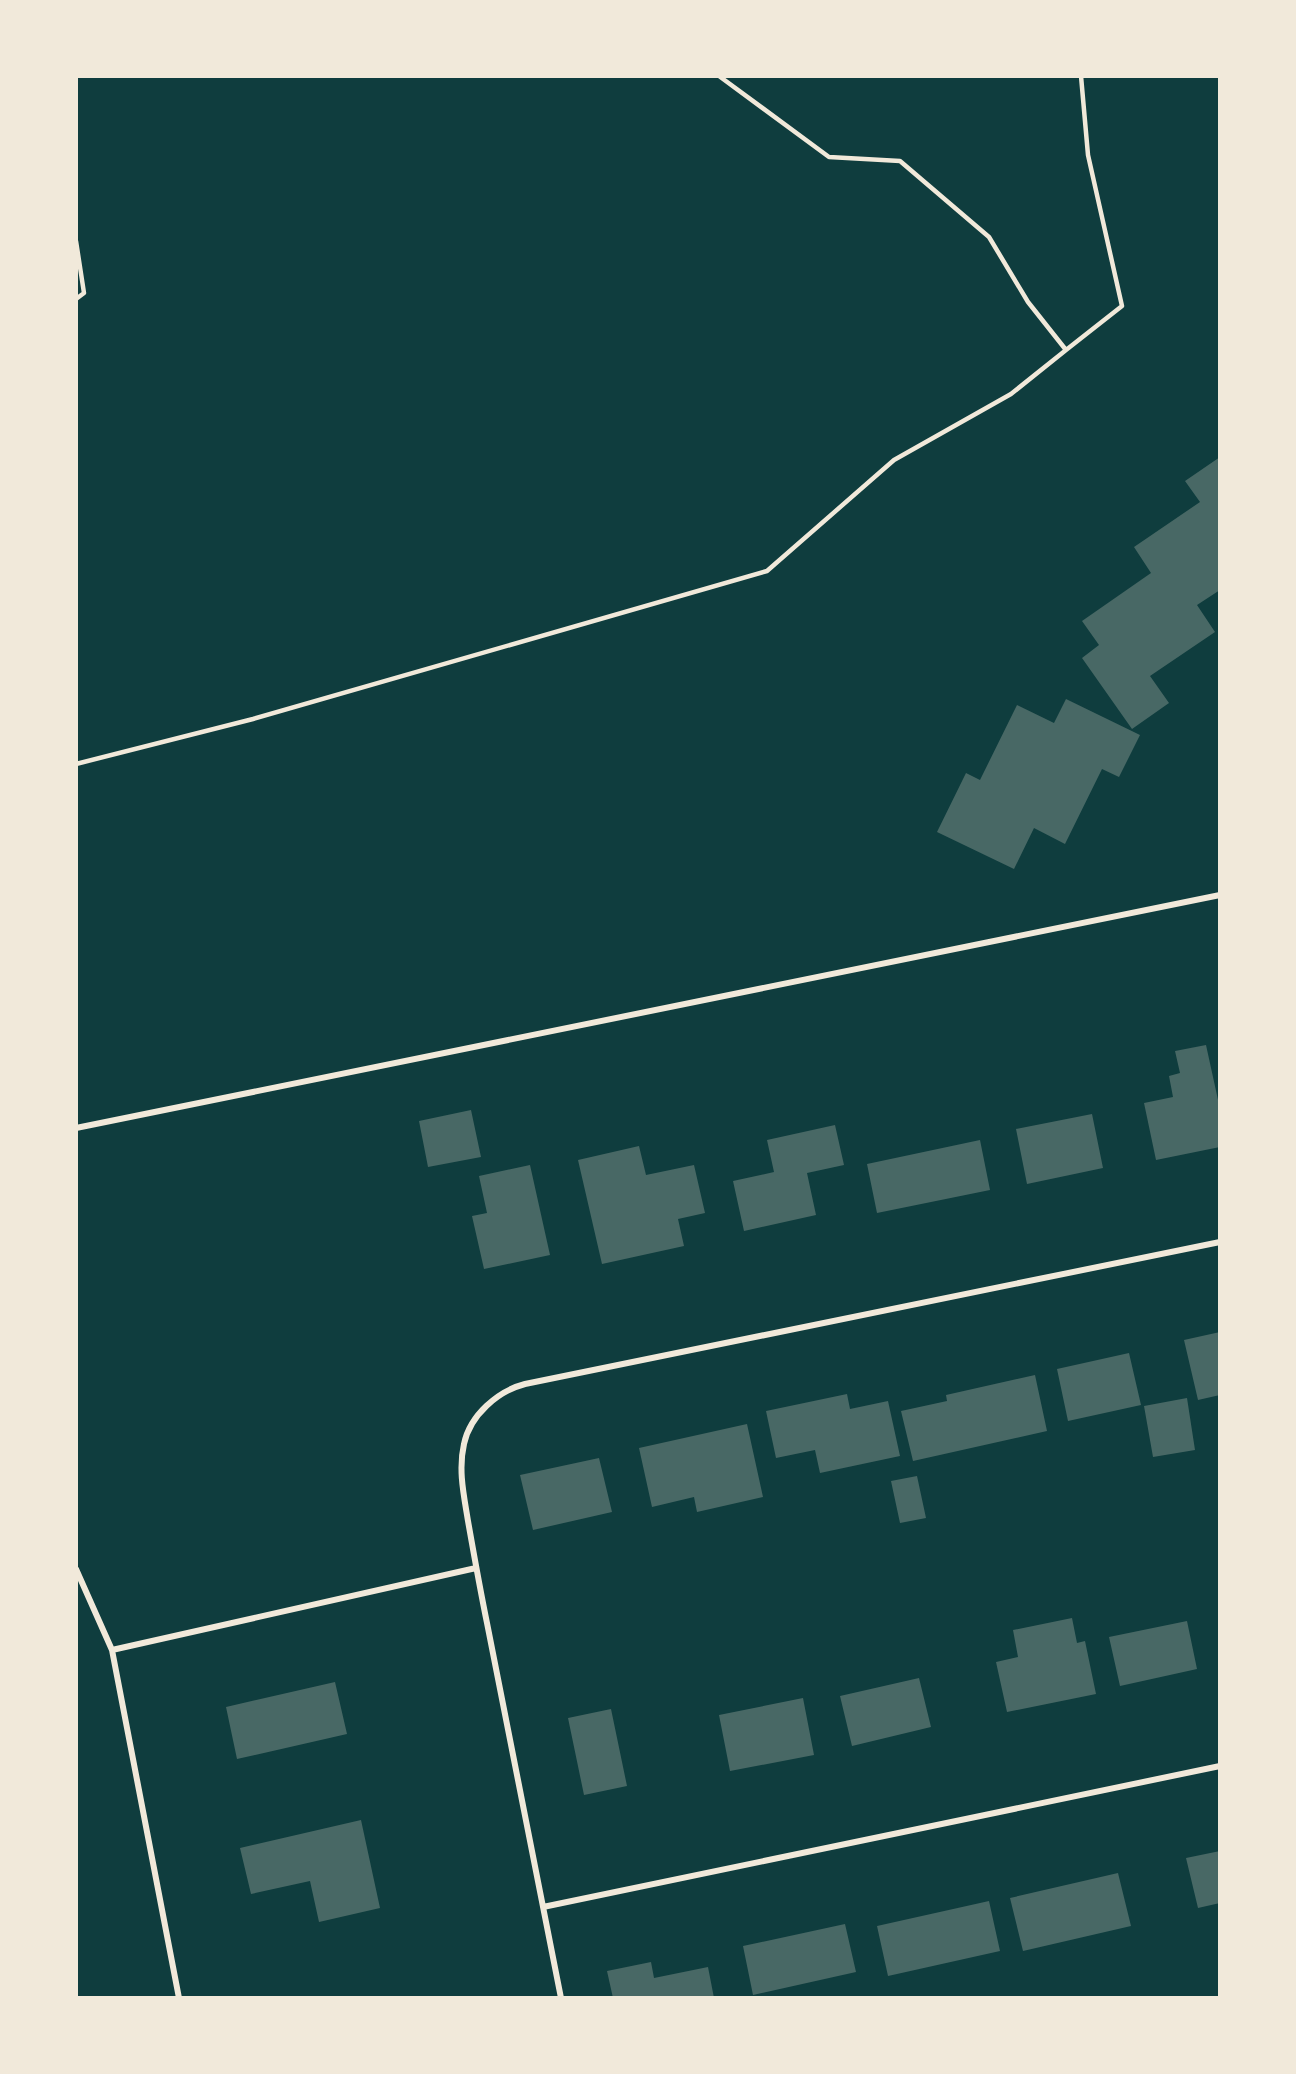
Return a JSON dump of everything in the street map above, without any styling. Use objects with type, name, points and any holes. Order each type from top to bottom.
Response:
[{"type":"street","points":[[76,1128],[1220,895]]},
{"type":"street","points":[[561,1998],[476,1568],[461,1478],[464,1444],[472,1424],[481,1412],[496,1397],[512,1387],[525,1384],[1220,1242]]},
{"type":"street","points":[[112,1650],[476,1568]]},
{"type":"street","points":[[76,1569],[112,1650],[180,1998]]},
{"type":"street","points":[[543,1907],[1220,1766]]},
{"type":"lane","points":[[719,76],[829,157],[900,161],[989,237],[1028,302],[1066,350]]},
{"type":"lane","points":[[76,764],[253,719],[767,571],[894,460],[1011,393],[1122,306],[1088,155],[1081,76]]},
{"type":"lane","points":[[76,241],[84,293],[76,299]]},
{"type":"building","points":[[1220,457],[1220,590],[1197,605],[1215,632],[1150,676],[1169,703],[1132,729],[1082,658],[1099,645],[1082,621],[1151,573],[1134,547],[1200,502],[1185,481]]},
{"type":"building","points":[[1066,699],[1140,735],[1119,777],[1102,769],[1065,844],[1034,828],[1014,869],[937,832],[966,773],[980,780],[1017,705],[1054,723]]},
{"type":"building","points":[[1206,1045],[1220,1109],[1220,1147],[1156,1160],[1144,1103],[1173,1097],[1169,1076],[1180,1073],[1175,1051]]},
{"type":"building","points":[[471,1110],[481,1157],[428,1167],[419,1121]]},
{"type":"building","points":[[1092,1114],[1103,1168],[1027,1184],[1016,1129]]},
{"type":"building","points":[[835,1125],[844,1165],[807,1173],[816,1215],[744,1231],[733,1181],[774,1172],[767,1140]]},
{"type":"building","points":[[980,1140],[990,1190],[877,1213],[867,1164]]},
{"type":"building","points":[[639,1146],[646,1175],[694,1165],[705,1213],[678,1219],[684,1246],[602,1264],[578,1160]]},
{"type":"building","points":[[530,1165],[550,1255],[484,1269],[472,1216],[487,1213],[479,1176]]},
{"type":"building","points":[[1220,1332],[1220,1395],[1198,1400],[1184,1340]]},
{"type":"building","points":[[1129,1353],[1141,1405],[1068,1421],[1057,1369]]},
{"type":"building","points":[[1035,1375],[1047,1431],[913,1461],[901,1411],[947,1401],[946,1395]]},
{"type":"building","points":[[847,1394],[850,1409],[888,1401],[900,1456],[820,1473],[815,1450],[776,1458],[766,1411]]},
{"type":"building","points":[[1187,1398],[1195,1450],[1153,1457],[1144,1406]]},
{"type":"building","points":[[747,1424],[763,1497],[697,1512],[694,1497],[652,1507],[639,1448]]},
{"type":"building","points":[[599,1458],[612,1512],[533,1530],[520,1475]]},
{"type":"building","points":[[917,1476],[926,1518],[900,1523],[891,1481]]},
{"type":"building","points":[[1072,1618],[1077,1643],[1085,1641],[1096,1694],[1007,1712],[996,1662],[1018,1657],[1013,1630]]},
{"type":"building","points":[[1187,1621],[1197,1669],[1120,1686],[1109,1637]]},
{"type":"building","points":[[919,1678],[931,1727],[852,1746],[840,1696]]},
{"type":"building","points":[[335,1682],[347,1734],[237,1759],[226,1707]]},
{"type":"building","points":[[803,1698],[814,1755],[730,1771],[719,1715]]},
{"type":"building","points":[[611,1709],[627,1786],[584,1795],[568,1718]]},
{"type":"building","points":[[361,1820],[380,1908],[319,1922],[310,1881],[251,1894],[240,1848]]},
{"type":"building","points":[[1220,1851],[1220,1903],[1198,1908],[1186,1858]]},
{"type":"building","points":[[1118,1873],[1131,1926],[1023,1951],[1010,1898]]},
{"type":"building","points":[[989,1901],[1000,1951],[888,1976],[877,1926]]},
{"type":"building","points":[[845,1924],[856,1972],[753,1995],[743,1946]]},
{"type":"building","points":[[651,1962],[654,1978],[708,1967],[714,1998],[613,1998],[607,1971]]}]
